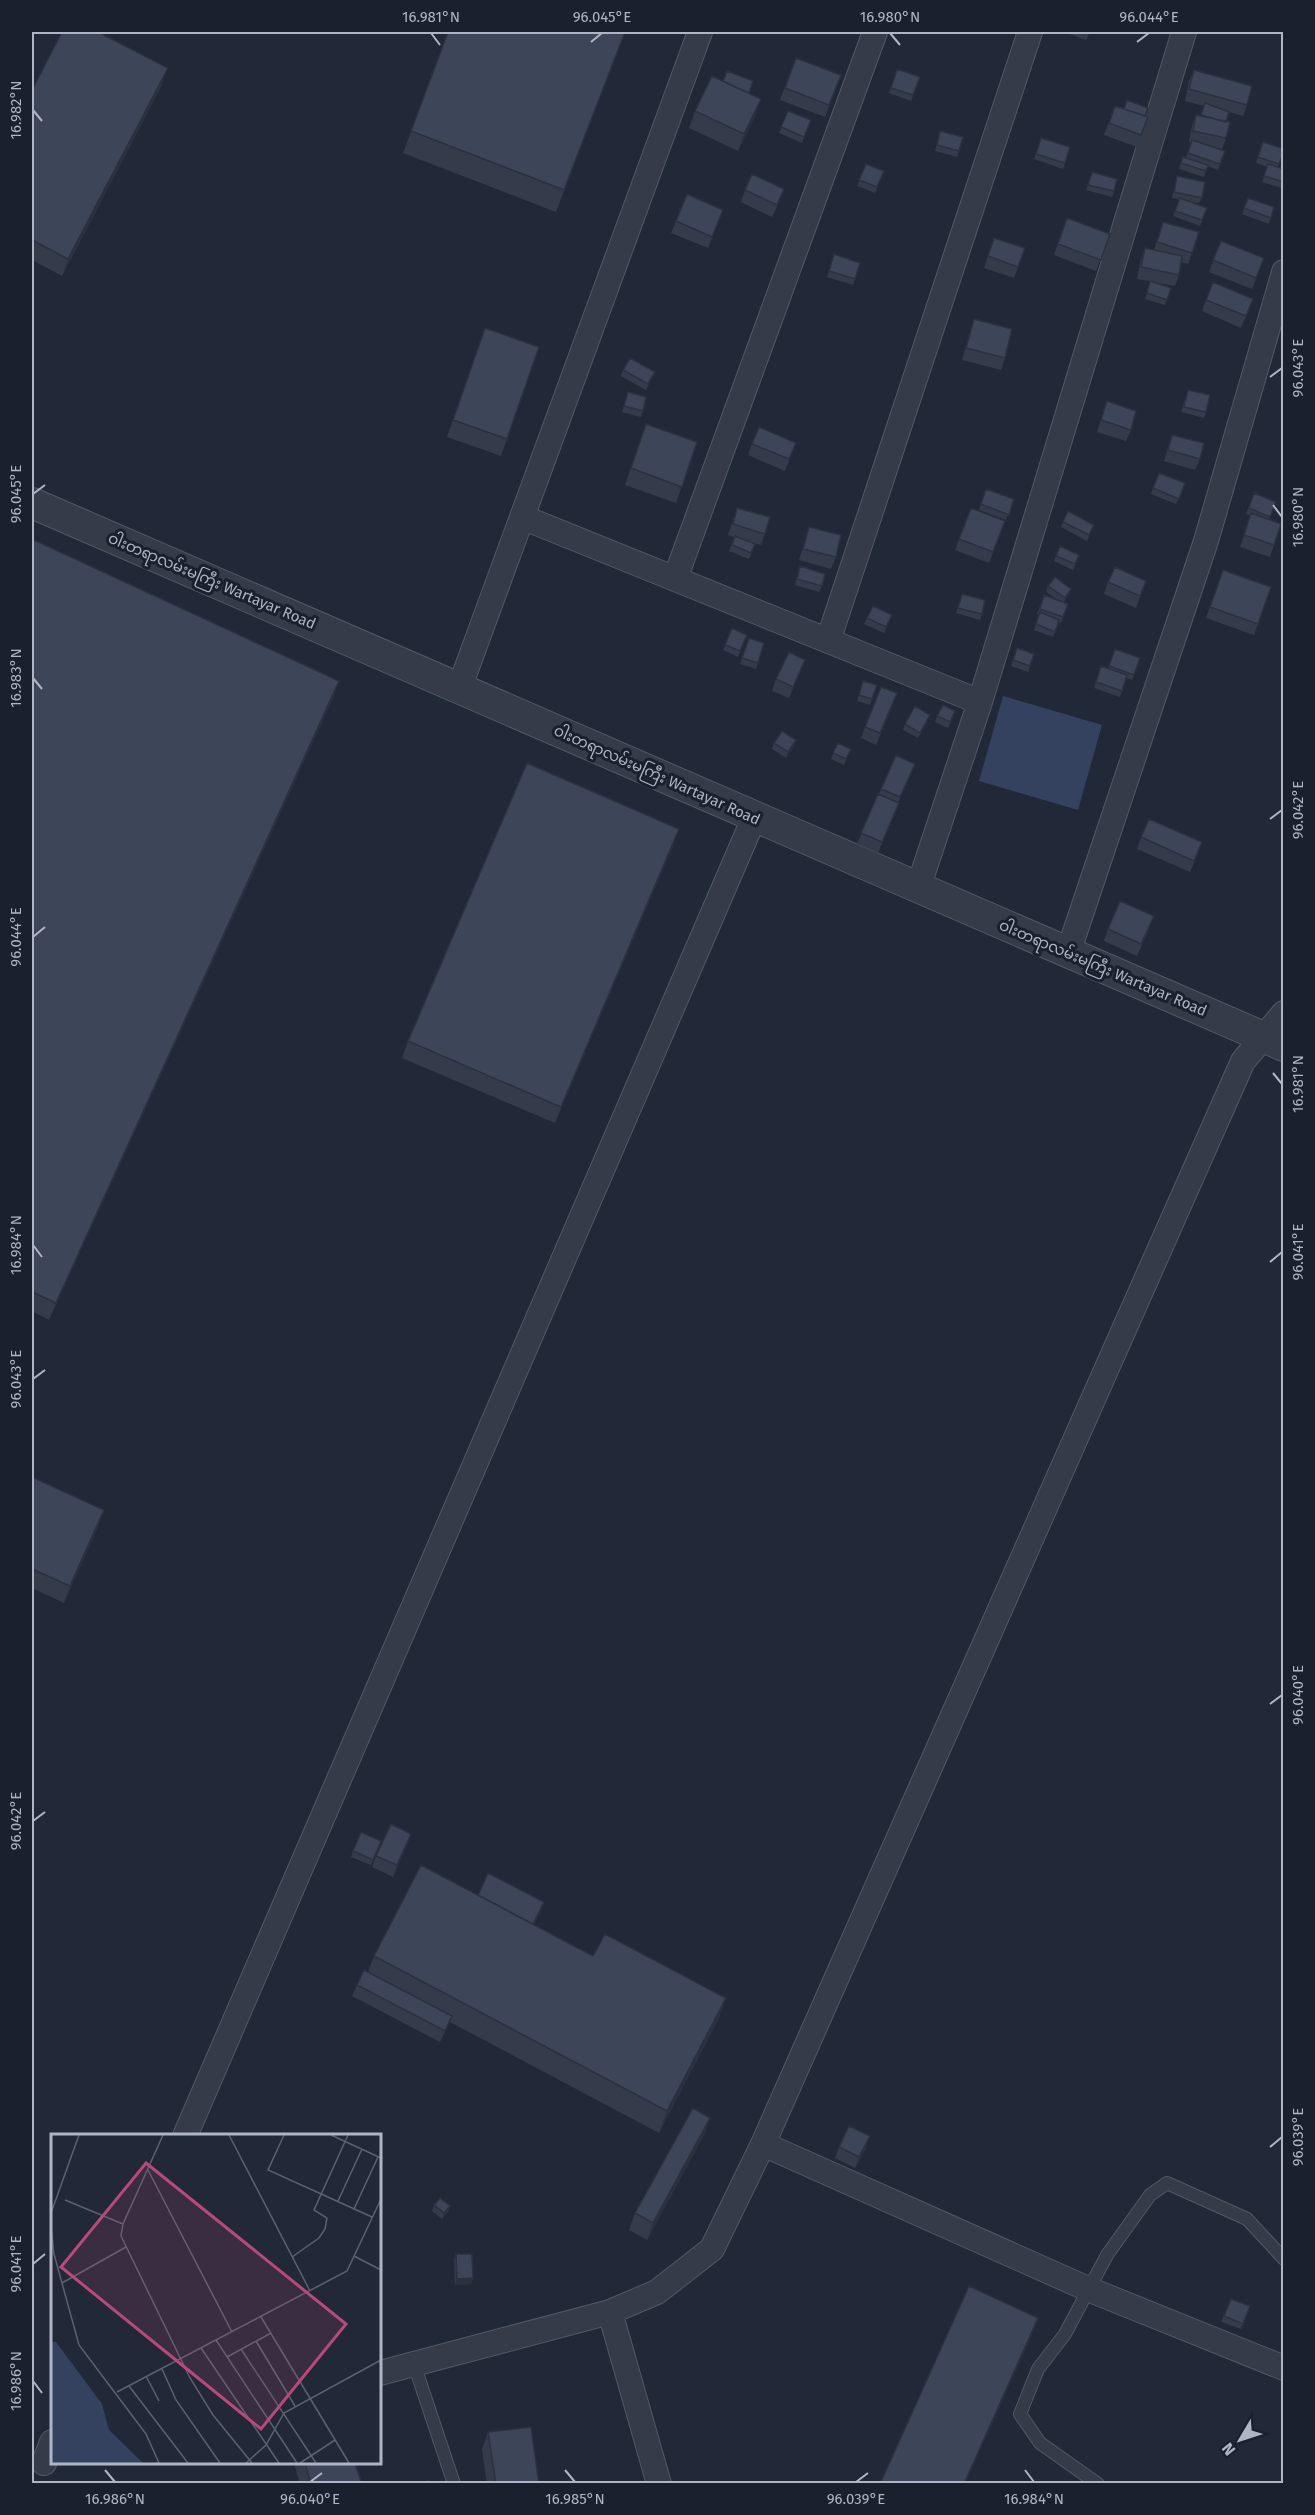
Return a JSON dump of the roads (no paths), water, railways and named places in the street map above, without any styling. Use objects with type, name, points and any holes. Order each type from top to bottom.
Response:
[{"type":"street","points":[[459,689],[700,32]]},
{"type":"street","points":[[675,579],[875,32]]},
{"type":"street","points":[[828,641],[1030,32]]},
{"type":"street","points":[[918,888],[980,702],[1184,32]]},
{"type":"street","points":[[1068,953],[1206,541],[1284,272]]},
{"type":"street","name":"ဝါးတရာလမ်းမကြီး Wartayar Road","points":[[32,503],[1274,1042]]},
{"type":"street","points":[[522,517],[980,702]]},
{"type":"street","points":[[186,2134],[754,818]]},
{"type":"street","points":[[381,2373],[610,2312],[657,2292],[712,2249],[763,2144],[1243,1061],[1274,1042],[1284,1013]]},
{"type":"street","points":[[763,2144],[1088,2289],[1284,2368]]},
{"type":"street","points":[[610,2312],[659,2484]]},
{"type":"lane","points":[[1098,2484],[1040,2443],[1020,2414],[1038,2369],[1065,2334],[1107,2255],[1150,2195],[1167,2183],[1247,2219],[1284,2259]]},
{"type":"lane","points":[[414,2364],[454,2484]]},
{"type":"water","points":[[1003,696],[1102,725],[1078,810],[979,781]]}]
